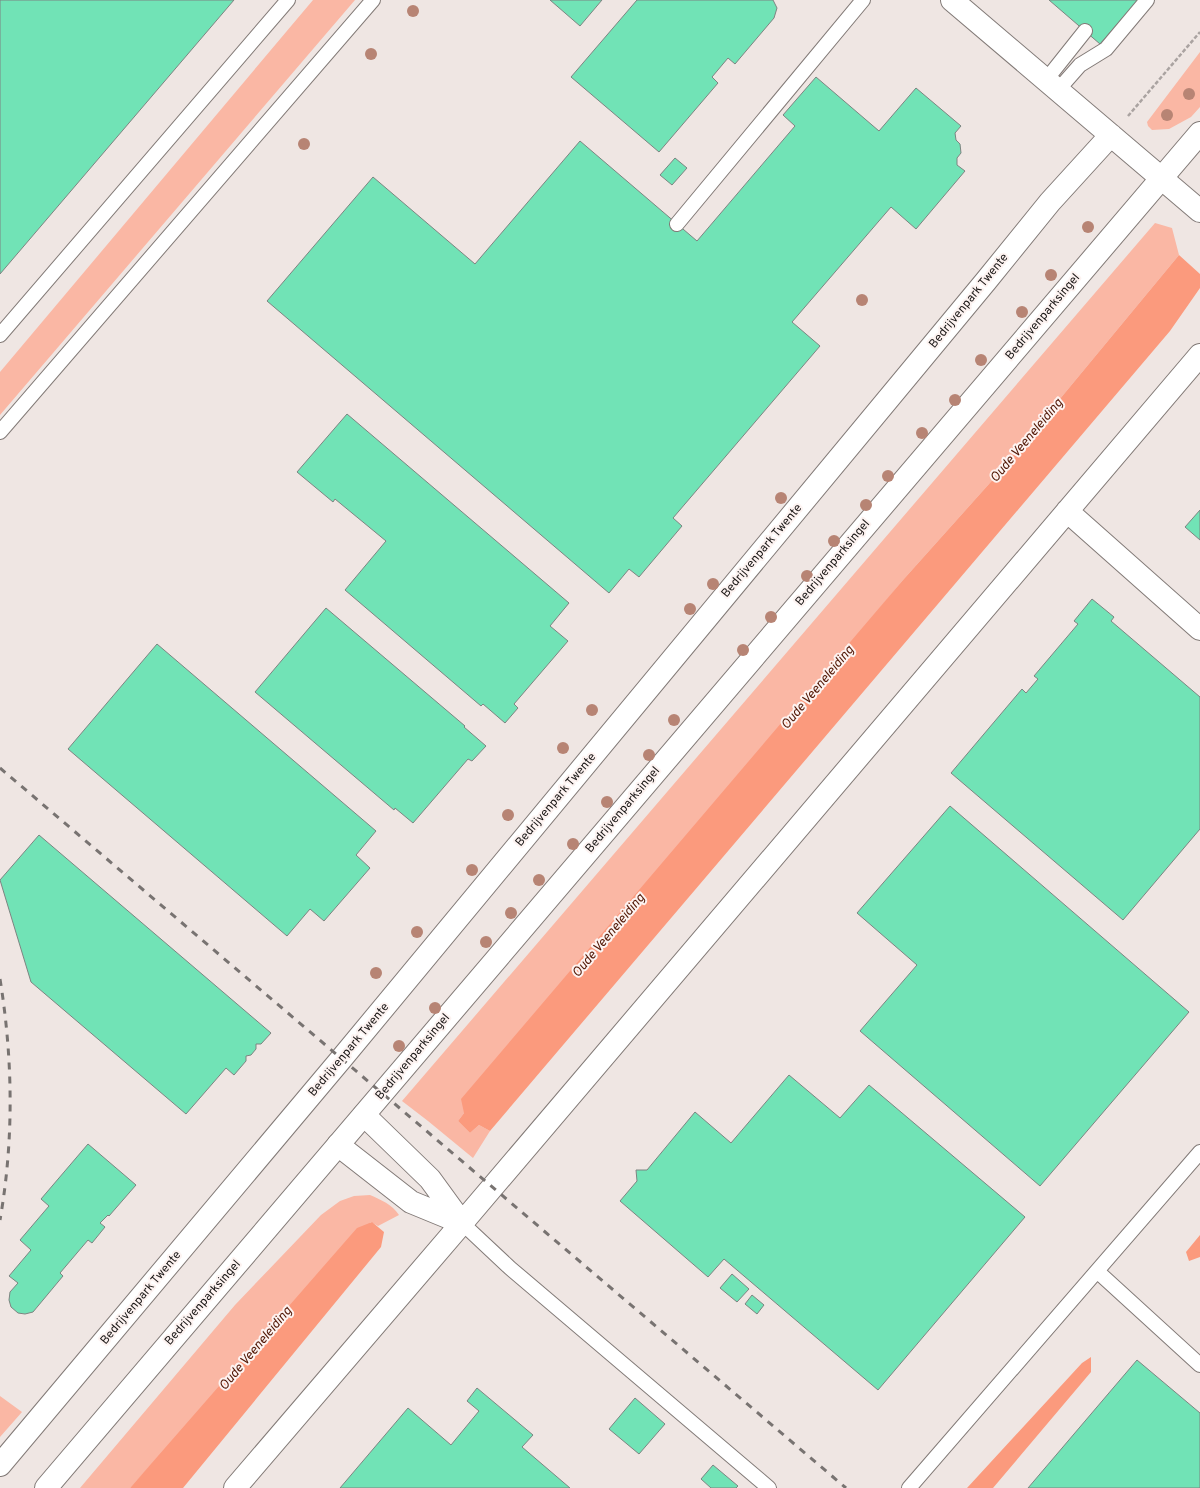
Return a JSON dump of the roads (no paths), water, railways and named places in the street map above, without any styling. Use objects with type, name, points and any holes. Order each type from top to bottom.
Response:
[{"type":"street","points":[[952,0],[1200,211]]},
{"type":"street","name":"Bedrijvenparksingel","points":[[46,1488],[1200,133]]},
{"type":"street","name":"Bedrijvenpark Twente","points":[[0,1465],[352,1046],[1050,202],[1111,135]]},
{"type":"street","points":[[235,1488],[1200,355]]},
{"type":"street","points":[[1067,512],[1200,629]]},
{"type":"street","points":[[364,1115],[430,1179],[462,1223]]},
{"type":"street","points":[[338,1145],[411,1202],[462,1223]]},
{"type":"lane","points":[[0,335],[288,0]]},
{"type":"lane","points":[[0,432],[373,0]]},
{"type":"lane","points":[[677,224],[863,0]]},
{"type":"lane","points":[[1052,85],[1106,49],[1147,0]]},
{"type":"lane","points":[[1052,85],[1085,31]]},
{"type":"lane","points":[[909,1488],[1200,1152]]},
{"type":"lane","points":[[462,1223],[510,1268],[769,1488]]},
{"type":"lane","points":[[1097,1271],[1200,1365]]},
{"type":"water","name":"Oude Veeneleiding","points":[[1179,255],[1200,274],[1200,288],[1170,331],[490,1131],[479,1125],[470,1133],[458,1121],[464,1113],[461,1099],[903,580],[997,475]]},
{"type":"water","name":"Oude Veeneleiding","points":[[372,1222],[384,1232],[381,1247],[183,1488],[130,1488],[357,1228]]},
{"type":"water","points":[[1200,1235],[1200,1257],[1189,1261],[1186,1252]]},
{"type":"water","points":[[1091,1357],[1091,1372],[993,1488],[967,1488],[1082,1363]]},
{"type":"railway","points":[[0,768],[846,1488]]},
{"type":"railway","points":[[0,979],[7,1039],[10,1100],[8,1160],[0,1220]]}]
